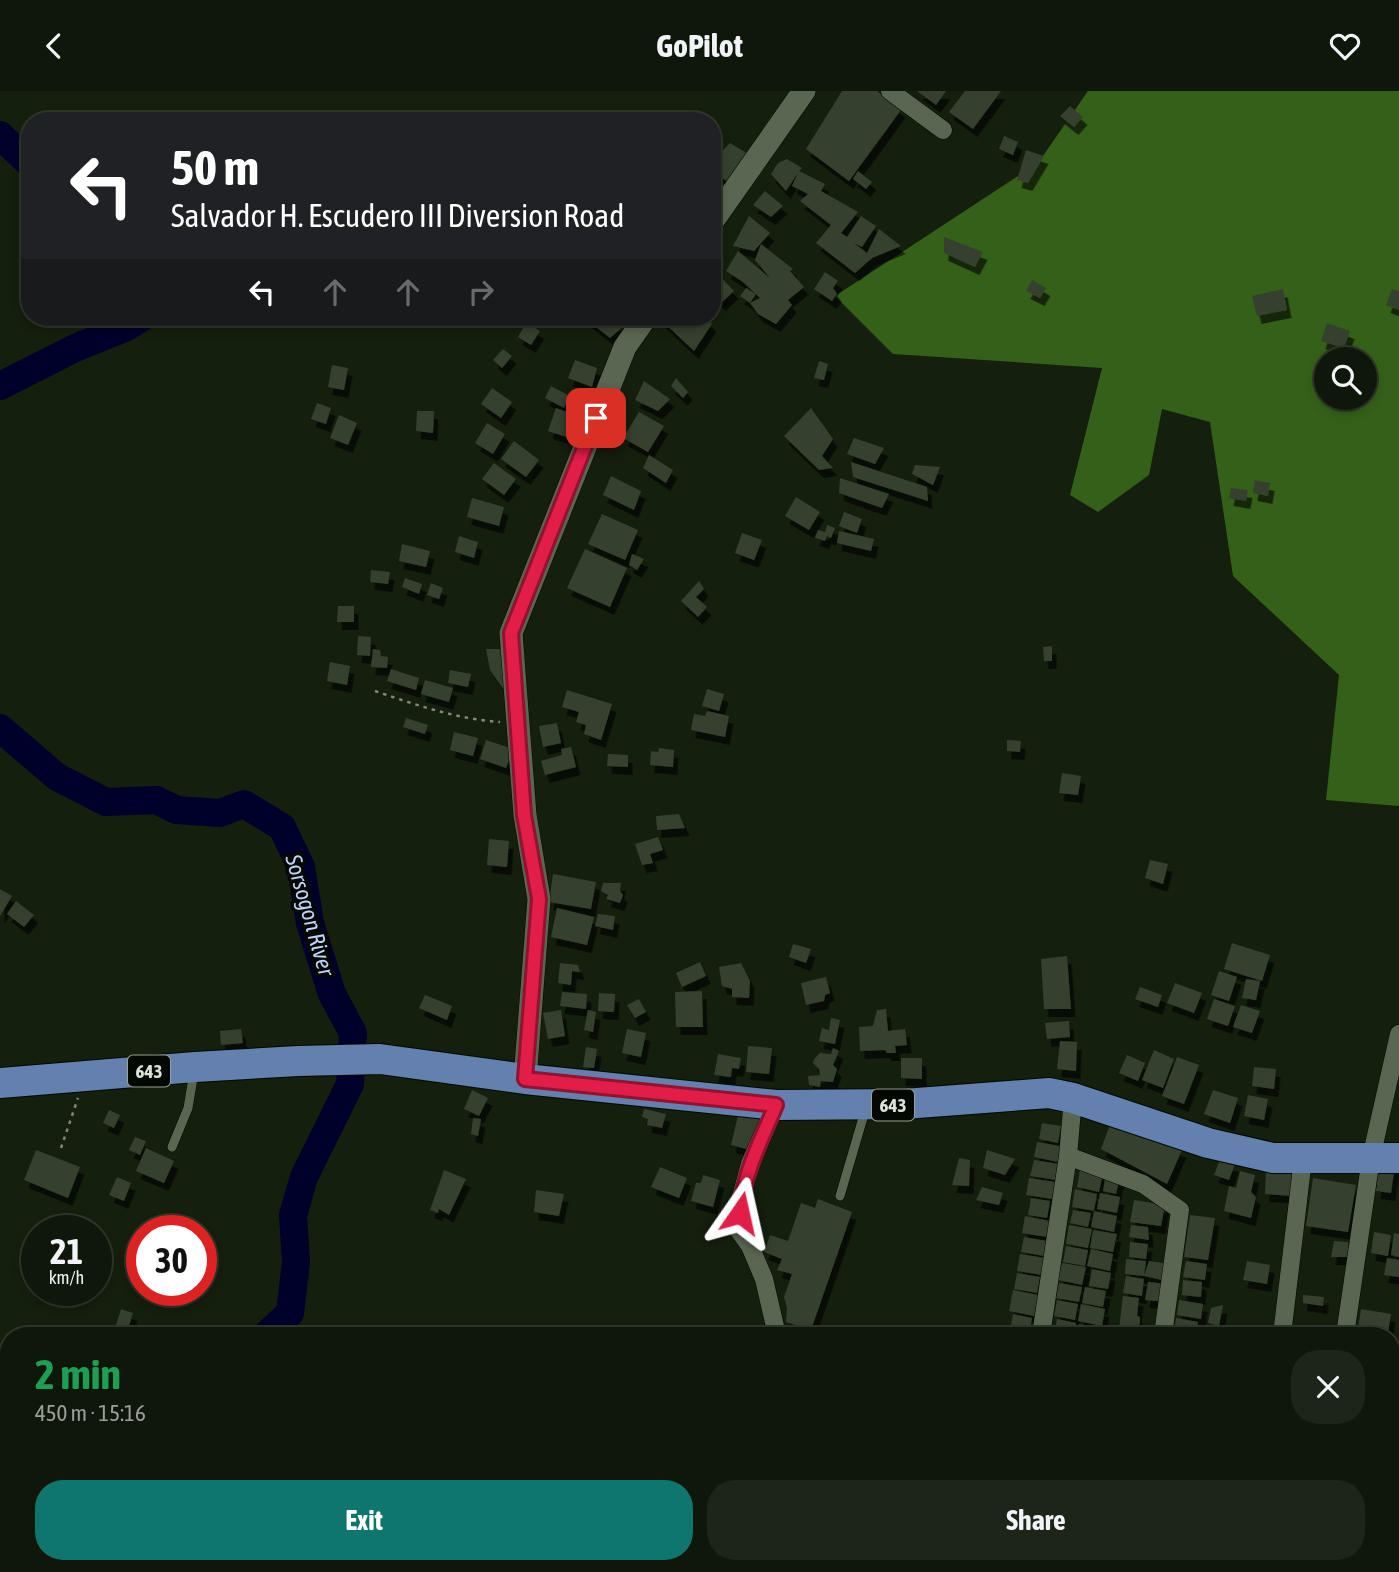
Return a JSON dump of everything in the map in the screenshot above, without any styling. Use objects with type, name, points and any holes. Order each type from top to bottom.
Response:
[{"type":"highway","name":"643","points":[[0,1083],[195,1067],[380,1059],[525,1079],[776,1105],[866,1105],[1049,1093],[1073,1098],[1208,1143],[1273,1158],[1385,1158]]},
{"type":"street","points":[[721,209],[804,91]]},
{"type":"street","points":[[890,91],[943,130]]},
{"type":"street","points":[[525,1079],[539,899],[524,815],[511,633],[625,347],[640,326]]},
{"type":"street","points":[[1347,1327],[1385,1158],[1399,1034]]},
{"type":"street","points":[[1042,1327],[1068,1156],[1073,1098]]},
{"type":"street","points":[[775,1327],[764,1279],[750,1246],[738,1229],[741,1197],[750,1164],[776,1105]]},
{"type":"street","points":[[1068,1156],[1143,1184],[1181,1210],[1164,1327]]},
{"type":"street","points":[[1283,1327],[1303,1159]]},
{"type":"lane","points":[[172,1147],[188,1108],[195,1067]]},
{"type":"lane","points":[[840,1195],[866,1105]]},
{"type":"path","points":[[375,691],[420,707],[478,720],[518,723]]},
{"type":"path","points":[[61,1149],[85,1075]]},
{"type":"green space","points":[[1088,91],[1399,91],[1399,806],[1326,800],[1339,675],[1233,576],[1210,422],[1162,409],[1149,475],[1098,512],[1070,495],[1102,368],[893,354],[835,296],[1038,163]]},
{"type":"building","points":[[842,91],[877,91],[901,110],[849,181],[806,149]]},
{"type":"building","points":[[917,91],[946,91],[936,105]]},
{"type":"building","points":[[965,91],[1001,91],[973,129],[949,112]]},
{"type":"building","points":[[1070,106],[1083,117],[1074,127],[1060,116]]},
{"type":"building","points":[[1004,136],[1018,142],[1013,155],[999,149]]},
{"type":"building","points":[[730,143],[750,155],[732,185],[721,177],[721,152]]},
{"type":"building","points":[[1026,150],[1044,156],[1028,183],[1017,180]]},
{"type":"building","points":[[787,159],[802,168],[799,171],[825,184],[821,191],[858,212],[841,233],[847,237],[861,216],[876,226],[862,247],[854,243],[867,253],[879,229],[901,246],[872,258],[855,273],[816,243],[831,225],[800,201],[808,194],[792,186],[798,173],[786,191],[771,174],[778,163]]},
{"type":"building","points":[[858,171],[872,182],[866,189],[853,179]]},
{"type":"building","points":[[765,191],[783,206],[771,217],[753,205]]},
{"type":"building","points":[[749,216],[770,233],[754,251],[733,246]]},
{"type":"building","points":[[944,237],[983,252],[975,267],[944,253]]},
{"type":"building","points":[[761,244],[793,269],[790,271],[804,287],[788,300],[792,305],[776,324],[758,314],[750,303],[740,296],[746,288],[755,294],[726,271],[738,251],[770,278],[755,260]]},
{"type":"building","points":[[825,272],[838,281],[833,288],[837,294],[832,301],[814,289]]},
{"type":"building","points":[[721,277],[734,291],[721,303]]},
{"type":"building","points":[[1032,280],[1046,288],[1040,298],[1026,291]]},
{"type":"building","points":[[1283,289],[1287,310],[1257,316],[1252,296]]},
{"type":"building","points":[[1392,289],[1399,291],[1399,310],[1386,305]]},
{"type":"building","points":[[1327,323],[1350,331],[1344,347],[1321,341]]},
{"type":"building","points":[[524,326],[531,326],[540,331],[531,345],[518,337]]},
{"type":"building","points":[[595,326],[623,327],[610,338]]},
{"type":"building","points":[[667,326],[711,326],[694,351]]},
{"type":"building","points":[[503,349],[512,356],[502,368],[493,360]]},
{"type":"building","points":[[575,360],[597,368],[592,387],[568,378]]},
{"type":"building","points":[[819,361],[828,364],[824,380],[814,378]]},
{"type":"building","points":[[332,365],[348,368],[344,390],[328,387]]},
{"type":"building","points":[[676,378],[688,392],[683,398],[671,386]]},
{"type":"building","points":[[644,381],[670,399],[658,411],[635,400]]},
{"type":"building","points":[[551,386],[570,396],[564,408],[545,398]]},
{"type":"building","points":[[492,388],[512,402],[501,418],[481,404]]},
{"type":"building","points":[[573,396],[586,400],[582,413],[569,410]]},
{"type":"building","points":[[317,403],[331,408],[326,424],[311,419]]},
{"type":"building","points":[[556,408],[587,419],[579,441],[548,431]]},
{"type":"building","points":[[811,408],[833,439],[822,456],[833,468],[819,470],[784,436]]},
{"type":"building","points":[[417,411],[434,411],[433,433],[416,431]]},
{"type":"building","points":[[639,412],[664,426],[648,452],[623,438]]},
{"type":"building","points":[[339,415],[357,423],[348,445],[330,438]]},
{"type":"building","points":[[487,423],[505,434],[493,454],[475,443]]},
{"type":"building","points":[[854,438],[884,448],[875,464],[847,454]]},
{"type":"building","points":[[514,441],[539,460],[526,477],[501,459]]},
{"type":"building","points":[[649,455],[673,470],[666,483],[643,468]]},
{"type":"building","points":[[851,462],[927,487],[928,501],[853,477]]},
{"type":"building","points":[[494,463],[516,479],[504,495],[482,479]]},
{"type":"building","points":[[915,465],[940,467],[933,485],[912,474]]},
{"type":"building","points":[[611,476],[641,491],[634,510],[603,495]]},
{"type":"building","points":[[840,478],[889,494],[882,508],[839,493]]},
{"type":"building","points":[[1255,480],[1270,483],[1268,496],[1253,493]]},
{"type":"building","points":[[1231,488],[1248,490],[1246,501],[1229,498]]},
{"type":"building","points":[[796,497],[820,512],[809,530],[785,516]]},
{"type":"building","points":[[472,498],[504,507],[499,526],[467,517]]},
{"type":"building","points":[[844,512],[862,519],[857,533],[839,526]]},
{"type":"building","points":[[602,514],[638,530],[625,560],[588,544]]},
{"type":"building","points":[[827,525],[835,528],[831,538],[827,536],[825,541],[815,538],[818,530],[825,532]]},
{"type":"building","points":[[839,531],[874,539],[871,551],[837,543]]},
{"type":"building","points":[[742,533],[762,540],[754,560],[735,553]]},
{"type":"building","points":[[459,536],[478,542],[474,558],[455,552]]},
{"type":"building","points":[[402,544],[430,551],[426,567],[399,561]]},
{"type":"building","points":[[585,549],[627,568],[610,607],[567,588]]},
{"type":"building","points":[[632,554],[644,559],[637,570],[629,565]]},
{"type":"building","points":[[371,570],[390,572],[388,584],[370,582]]},
{"type":"building","points":[[405,578],[422,584],[419,594],[402,587]]},
{"type":"building","points":[[699,581],[704,589],[696,597],[707,607],[698,617],[681,601]]},
{"type":"building","points":[[431,583],[443,588],[439,599],[427,595]]},
{"type":"building","points":[[338,606],[354,606],[354,622],[337,622]]},
{"type":"building","points":[[358,636],[371,637],[370,656],[357,655]]},
{"type":"building","points":[[1052,646],[1052,661],[1044,661],[1043,647]]},
{"type":"building","points":[[373,649],[380,650],[381,656],[388,657],[387,668],[371,667]]},
{"type":"building","points":[[486,649],[507,649],[504,690],[490,670]]},
{"type":"building","points":[[330,662],[350,666],[347,685],[327,681]]},
{"type":"building","points":[[391,669],[419,678],[416,690],[387,681]]},
{"type":"building","points":[[450,670],[471,674],[468,687],[448,683]]},
{"type":"building","points":[[425,680],[453,688],[449,702],[421,694]]},
{"type":"building","points":[[707,689],[724,694],[719,711],[702,706]]},
{"type":"building","points":[[567,690],[612,704],[601,740],[584,734],[586,725],[576,722],[579,712],[562,707]]},
{"type":"building","points":[[707,711],[729,716],[725,737],[691,730],[694,714],[705,716]]},
{"type":"building","points":[[406,718],[428,725],[425,734],[403,727]]},
{"type":"building","points":[[557,723],[561,743],[543,747],[539,726]]},
{"type":"building","points":[[454,732],[478,738],[473,756],[450,750]]},
{"type":"building","points":[[486,740],[513,749],[506,768],[480,759]]},
{"type":"building","points":[[1007,740],[1021,741],[1020,752],[1007,751]]},
{"type":"building","points":[[571,747],[576,767],[545,775],[541,761],[562,755],[561,749]]},
{"type":"building","points":[[659,748],[674,750],[673,767],[650,765],[651,751],[658,752]]},
{"type":"building","points":[[608,754],[628,755],[628,767],[607,766]]},
{"type":"building","points":[[1062,773],[1081,776],[1078,795],[1059,793]]},
{"type":"building","points":[[679,814],[685,828],[657,830],[656,816]]},
{"type":"building","points":[[658,837],[663,850],[650,854],[653,863],[642,865],[635,844]]},
{"type":"building","points":[[489,839],[509,841],[507,867],[487,865]]},
{"type":"building","points":[[1150,860],[1168,864],[1163,884],[1145,878]]},
{"type":"building","points":[[553,874],[596,882],[591,909],[549,902]]},
{"type":"building","points":[[603,883],[621,883],[620,891],[623,895],[620,903],[606,899],[608,895],[601,891]]},
{"type":"building","points":[[0,889],[12,896],[0,916]]},
{"type":"building","points":[[16,901],[34,915],[24,927],[7,914]]},
{"type":"building","points":[[557,908],[594,917],[587,945],[551,937]]},
{"type":"building","points":[[598,914],[615,916],[613,930],[595,926]]},
{"type":"building","points":[[1232,943],[1270,955],[1262,981],[1224,969]]},
{"type":"building","points":[[793,944],[811,949],[806,963],[789,957]]},
{"type":"building","points":[[1067,956],[1071,1009],[1044,1009],[1041,959]]},
{"type":"building","points":[[700,962],[706,976],[682,987],[676,973]]},
{"type":"building","points":[[560,963],[578,965],[580,972],[572,971],[571,985],[558,983]]},
{"type":"building","points":[[741,963],[750,981],[749,998],[732,997],[732,989],[722,986],[719,967]]},
{"type":"building","points":[[1219,971],[1237,977],[1229,1001],[1211,995]]},
{"type":"building","points":[[826,977],[830,993],[825,995],[824,1001],[806,1005],[801,983]]},
{"type":"building","points":[[1246,979],[1260,981],[1256,1000],[1242,998]]},
{"type":"building","points":[[1175,983],[1202,993],[1194,1013],[1167,1003]]},
{"type":"building","points":[[1140,987],[1162,995],[1158,1007],[1135,999]]},
{"type":"building","points":[[702,991],[703,1027],[676,1027],[675,992]]},
{"type":"building","points":[[562,992],[587,994],[586,1009],[560,1006]]},
{"type":"building","points":[[599,993],[615,994],[614,1012],[598,1011]]},
{"type":"building","points":[[425,995],[452,1006],[447,1020],[419,1008]]},
{"type":"building","points":[[639,999],[646,1012],[635,1018],[627,1005]]},
{"type":"building","points":[[1214,999],[1235,1006],[1228,1026],[1207,1019]]},
{"type":"building","points":[[1241,1005],[1260,1011],[1252,1033],[1233,1027]]},
{"type":"building","points":[[886,1009],[888,1031],[905,1029],[907,1045],[895,1046],[896,1053],[887,1053],[885,1050],[860,1051],[859,1027],[873,1026],[877,1010]]},
{"type":"building","points":[[561,1010],[565,1036],[548,1039],[543,1013]]},
{"type":"building","points":[[588,1010],[596,1012],[593,1032],[584,1030]]},
{"type":"building","points":[[831,1018],[840,1020],[835,1044],[819,1041],[822,1028],[829,1030]]},
{"type":"building","points":[[1069,1021],[1070,1037],[1047,1039],[1045,1023]]},
{"type":"building","points":[[241,1029],[243,1043],[221,1045],[220,1031]]},
{"type":"building","points":[[627,1029],[646,1033],[641,1057],[622,1053]]},
{"type":"building","points":[[1060,1041],[1077,1042],[1076,1071],[1057,1069]]},
{"type":"building","points":[[748,1046],[772,1048],[769,1074],[746,1072]]},
{"type":"building","points":[[586,1047],[597,1049],[594,1068],[583,1067]]},
{"type":"building","points":[[833,1048],[839,1051],[833,1065],[837,1069],[833,1082],[821,1081],[820,1087],[809,1085],[808,1076],[820,1075],[819,1069],[813,1063],[814,1059],[820,1053],[831,1054]]},
{"type":"building","points":[[1154,1050],[1174,1059],[1163,1088],[1142,1080]]},
{"type":"building","points":[[718,1054],[741,1058],[739,1069],[732,1068],[731,1077],[714,1075]]},
{"type":"building","points":[[1127,1055],[1145,1063],[1138,1081],[1119,1073]]},
{"type":"building","points":[[1177,1057],[1199,1065],[1184,1104],[1162,1096]]},
{"type":"building","points":[[901,1058],[922,1058],[922,1079],[901,1078]]},
{"type":"building","points":[[1254,1067],[1276,1069],[1274,1089],[1252,1086]]},
{"type":"building","points":[[472,1090],[488,1098],[479,1116],[464,1109]]},
{"type":"building","points":[[1213,1090],[1238,1098],[1230,1123],[1204,1114]]},
{"type":"building","points":[[1248,1095],[1268,1099],[1264,1120],[1244,1116]]},
{"type":"building","points":[[644,1109],[666,1114],[662,1128],[647,1125],[648,1119],[642,1117]]},
{"type":"building","points":[[109,1110],[120,1115],[114,1128],[103,1123]]},
{"type":"building","points":[[739,1111],[765,1115],[750,1150],[731,1145]]},
{"type":"building","points":[[473,1118],[481,1119],[478,1136],[471,1134]]},
{"type":"building","points":[[1112,1119],[1182,1150],[1167,1184],[1101,1149]]},
{"type":"building","points":[[1042,1123],[1061,1126],[1058,1143],[1039,1139]]},
{"type":"building","points":[[135,1137],[146,1141],[140,1155],[129,1150]]},
{"type":"building","points":[[1037,1142],[1060,1146],[1058,1162],[1034,1157]]},
{"type":"building","points":[[146,1148],[174,1161],[164,1183],[136,1171]]},
{"type":"building","points":[[36,1150],[80,1167],[68,1198],[24,1180]]},
{"type":"building","points":[[987,1150],[1015,1159],[1005,1175],[983,1168]]},
{"type":"building","points":[[959,1158],[970,1160],[969,1186],[952,1185]]},
{"type":"building","points":[[1034,1160],[1059,1164],[1056,1180],[1030,1176]]},
{"type":"building","points":[[1219,1162],[1235,1164],[1229,1180],[1214,1175]]},
{"type":"building","points":[[1380,1163],[1395,1165],[1391,1193],[1376,1191]]},
{"type":"building","points":[[660,1167],[687,1178],[679,1198],[651,1187]]},
{"type":"building","points":[[1080,1169],[1103,1173],[1099,1192],[1077,1187]]},
{"type":"building","points":[[444,1170],[466,1179],[449,1215],[439,1209],[438,1213],[430,1210]]},
{"type":"building","points":[[1266,1170],[1293,1172],[1292,1196],[1265,1194]]},
{"type":"building","points":[[1240,1171],[1255,1175],[1251,1192],[1256,1197],[1251,1218],[1224,1211],[1229,1186],[1236,1188]]},
{"type":"building","points":[[1106,1173],[1120,1176],[1116,1194],[1103,1191]]},
{"type":"building","points":[[703,1175],[720,1180],[713,1207],[691,1201],[696,1183],[701,1183]]},
{"type":"building","points":[[117,1177],[131,1183],[124,1201],[109,1195]]},
{"type":"building","points":[[1029,1178],[1055,1182],[1052,1199],[1026,1195]]},
{"type":"building","points":[[1313,1178],[1356,1185],[1348,1232],[1306,1226]]},
{"type":"building","points":[[982,1187],[1003,1193],[999,1205],[976,1200]]},
{"type":"building","points":[[1075,1189],[1097,1194],[1094,1211],[1072,1207]]},
{"type":"building","points":[[536,1190],[564,1194],[559,1216],[534,1212]]},
{"type":"building","points":[[1100,1193],[1120,1197],[1117,1213],[1097,1209]]},
{"type":"building","points":[[1031,1198],[1050,1201],[1047,1218],[1028,1215]]},
{"type":"building","points":[[818,1199],[852,1212],[812,1327],[802,1327],[786,1322],[787,1308],[784,1297],[792,1274],[777,1270],[782,1259],[764,1252],[770,1235],[788,1241],[801,1203],[815,1208]]},
{"type":"building","points":[[1134,1200],[1165,1205],[1161,1226],[1130,1222]]},
{"type":"building","points":[[1073,1210],[1091,1213],[1088,1227],[1070,1223]]},
{"type":"building","points":[[1094,1211],[1117,1216],[1114,1232],[1091,1227]]},
{"type":"building","points":[[1190,1215],[1215,1218],[1208,1260],[1184,1257]]},
{"type":"building","points":[[1025,1216],[1050,1221],[1047,1237],[1022,1233]]},
{"type":"building","points":[[1069,1225],[1092,1229],[1088,1248],[1066,1244]]},
{"type":"building","points":[[1131,1225],[1148,1227],[1149,1240],[1129,1237]]},
{"type":"building","points":[[1093,1230],[1117,1234],[1113,1252],[1090,1248]]},
{"type":"building","points":[[1374,1232],[1391,1235],[1388,1256],[1371,1253]]},
{"type":"building","points":[[1394,1233],[1399,1234],[1399,1257],[1391,1255]]},
{"type":"building","points":[[1024,1237],[1047,1241],[1044,1256],[1021,1252]]},
{"type":"building","points":[[1334,1241],[1348,1242],[1349,1257],[1331,1257]]},
{"type":"building","points":[[1130,1242],[1148,1244],[1146,1259],[1129,1257]]},
{"type":"building","points":[[1066,1246],[1088,1250],[1085,1266],[1063,1262]]},
{"type":"building","points":[[1091,1249],[1113,1254],[1110,1271],[1087,1266]]},
{"type":"building","points":[[1020,1254],[1045,1258],[1042,1275],[1017,1271]]},
{"type":"building","points":[[1387,1258],[1399,1260],[1399,1277],[1384,1275]]},
{"type":"building","points":[[1126,1259],[1146,1261],[1144,1276],[1125,1274]]},
{"type":"building","points":[[1149,1261],[1169,1264],[1166,1281],[1144,1276]]},
{"type":"building","points":[[1186,1261],[1207,1264],[1205,1280],[1183,1277]]},
{"type":"building","points":[[1247,1261],[1270,1265],[1267,1284],[1243,1280]]},
{"type":"building","points":[[1062,1263],[1086,1267],[1082,1285],[1058,1280]]},
{"type":"building","points":[[1092,1269],[1111,1273],[1108,1289],[1089,1286]]},
{"type":"building","points":[[1017,1273],[1040,1277],[1037,1293],[1014,1289]]},
{"type":"building","points":[[1126,1276],[1144,1279],[1142,1296],[1123,1293]]},
{"type":"building","points":[[1183,1280],[1202,1282],[1201,1297],[1182,1295]]},
{"type":"building","points":[[1148,1282],[1168,1284],[1166,1302],[1145,1300]]},
{"type":"building","points":[[1059,1283],[1082,1287],[1079,1302],[1056,1298]]},
{"type":"building","points":[[1085,1287],[1106,1291],[1103,1307],[1082,1303]]},
{"type":"building","points":[[1013,1290],[1038,1295],[1034,1316],[1009,1311]]},
{"type":"building","points":[[1303,1295],[1324,1297],[1323,1306],[1303,1303]]},
{"type":"building","points":[[1123,1296],[1139,1298],[1137,1316],[1140,1317],[1139,1327],[1119,1327]]},
{"type":"building","points":[[1057,1300],[1078,1304],[1075,1320],[1054,1316]]},
{"type":"building","points":[[1179,1300],[1203,1304],[1201,1319],[1177,1315]]},
{"type":"building","points":[[1081,1304],[1105,1309],[1102,1326],[1078,1321]]},
{"type":"building","points":[[1223,1305],[1219,1326],[1208,1323],[1211,1308]]},
{"type":"building","points":[[121,1309],[133,1313],[129,1327],[116,1325]]},
{"type":"building","points":[[1361,1309],[1391,1314],[1389,1327],[1358,1327]]},
{"type":"building","points":[[1013,1314],[1032,1318],[1030,1327],[1011,1326]]},
{"type":"building","points":[[1176,1318],[1198,1322],[1197,1327],[1175,1327]]},
{"type":"building","points":[[1057,1319],[1076,1323],[1075,1327],[1056,1327]]},
{"type":"waterway","name":"Sorsogon River","points":[[0,135],[21,155]]},
{"type":"waterway","name":"Sorsogon River","points":[[0,386],[75,348],[129,326]]},
{"type":"waterway","name":"Sorsogon River","points":[[0,728],[57,777],[106,802],[156,800],[177,810],[220,813],[244,804],[282,827],[301,867],[310,923],[332,994],[353,1033],[350,1084],[304,1177],[293,1215],[296,1262],[290,1313],[275,1327]]},
{"type":"route","points":[[596,418],[511,633],[524,815],[539,899],[525,1079],[776,1105],[750,1164],[741,1197],[740,1213]]}]
